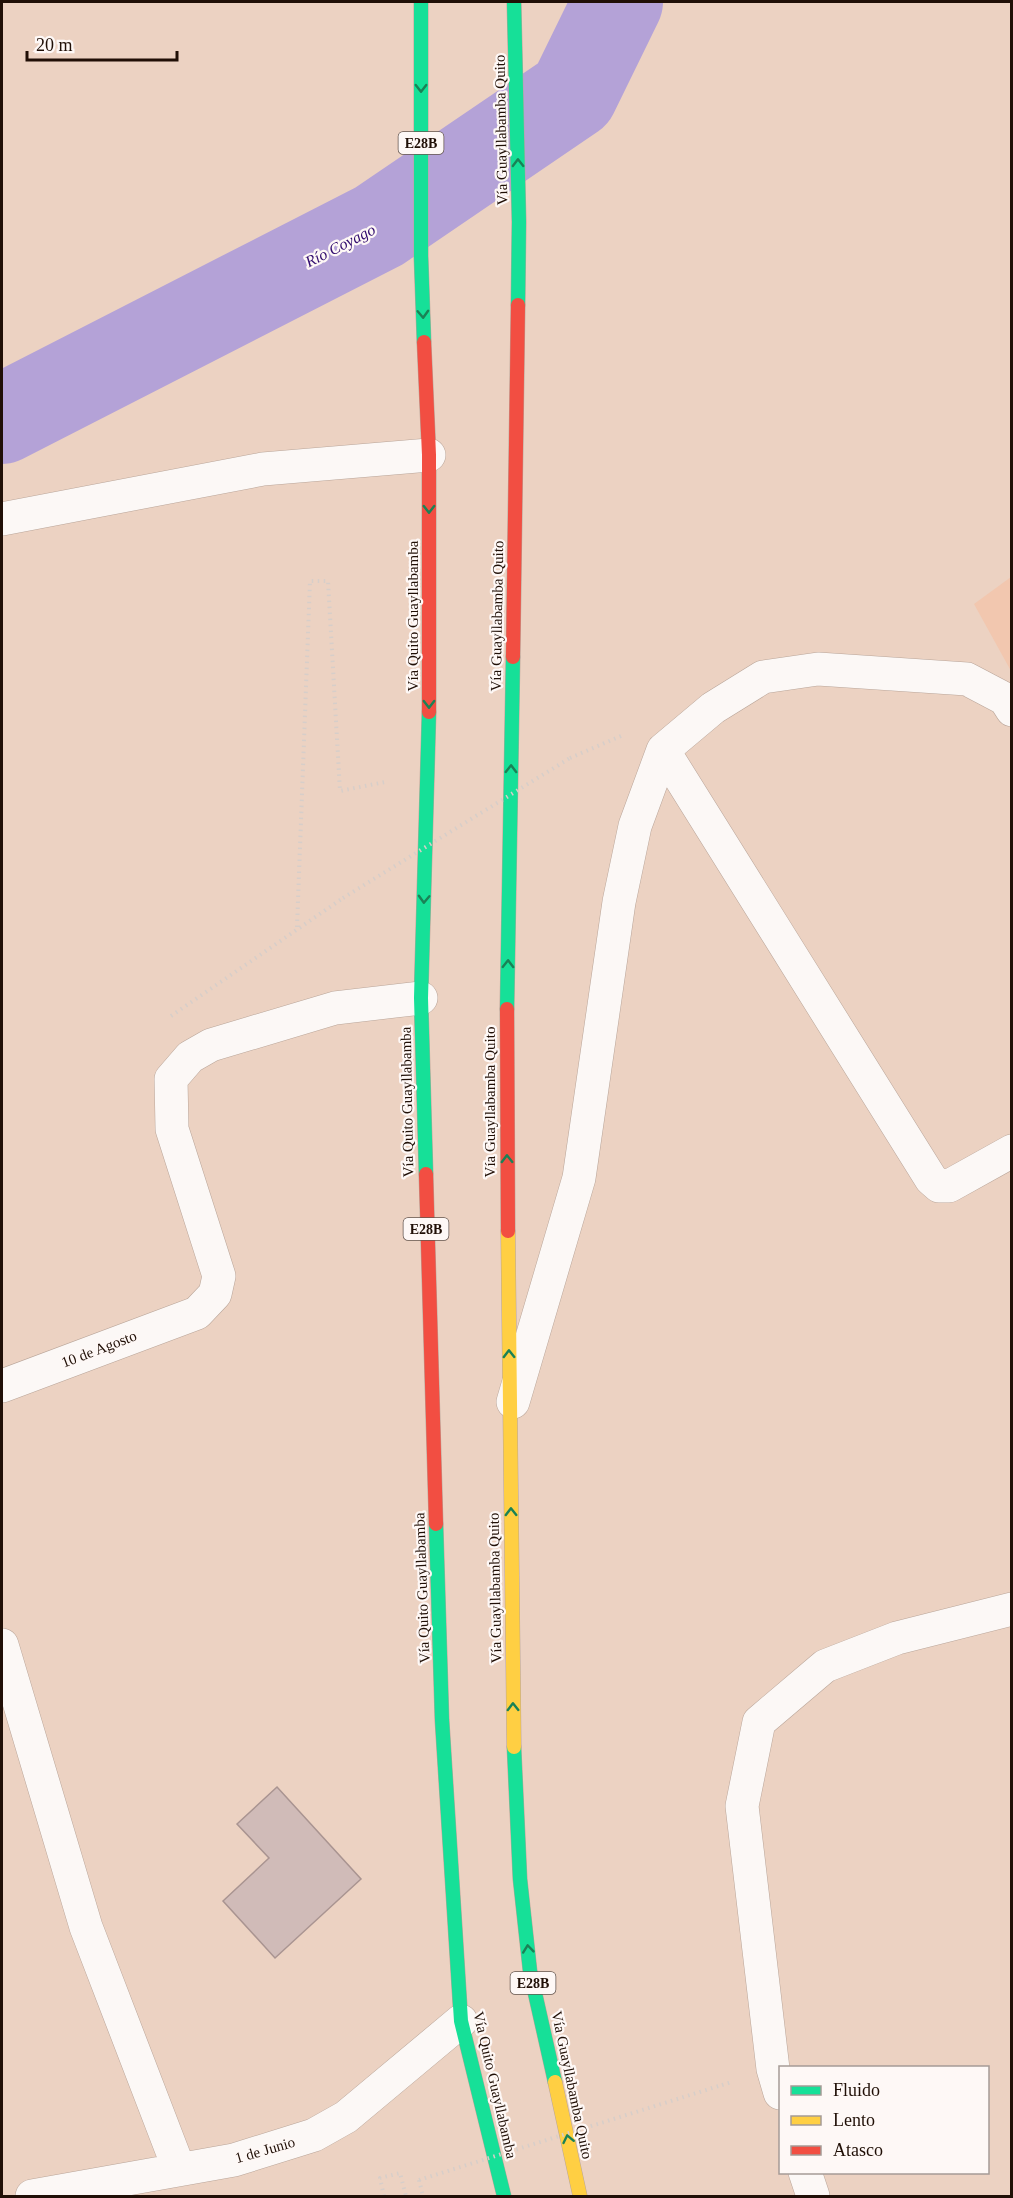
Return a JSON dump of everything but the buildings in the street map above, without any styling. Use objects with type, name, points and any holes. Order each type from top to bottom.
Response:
[{"type":"highway","name":"Vía Quito Guayllabamba","points":[[421,2],[421,256],[429,455],[429,773],[421,998],[442,1720],[460,2021],[504,2196]]},
{"type":"highway","name":"Vía Guayllabamba Quito","points":[[514,2],[519,222],[506,1103],[514,1765],[520,1879],[530,1971],[580,2196]]},
{"type":"street","points":[[2,519],[263,469],[429,455]]},
{"type":"street","points":[[510,1412],[579,1178],[619,902],[635,826],[663,750],[713,708],[763,677],[818,669],[968,679],[1005,699],[1011,710]]},
{"type":"street","points":[[663,750],[931,1179],[939,1186],[949,1186],[1011,1151]]},
{"type":"street","points":[[171,1079],[190,1057],[211,1045],[335,1008],[421,998]]},
{"type":"street","name":"10 de Agosto","points":[[2,1386],[197,1312],[215,1294],[219,1276],[172,1129],[171,1079]]},
{"type":"street","points":[[779,2090],[773,2069],[742,1806],[759,1722],[825,1666],[897,1638],[1011,1609]]},
{"type":"street","points":[[2,1645],[86,1927],[179,2169]]},
{"type":"street","name":"1 de Junio","points":[[32,2196],[234,2160],[314,2135],[346,2117],[460,2021]]},
{"type":"street","points":[[806,2174],[813,2196]]},
{"type":"path","points":[[297,927],[310,582],[328,581],[340,792],[429,773]]},
{"type":"path","points":[[171,1079],[158,1044],[164,1022],[177,1010],[297,927],[570,758]]},
{"type":"path","points":[[423,2196],[419,2180],[722,2085]]},
{"type":"path","points":[[384,2196],[380,2178],[400,2173],[406,2196]]},
{"type":"shaded area","points":[[1011,577],[1011,671],[974,604]]},
{"type":"waterway","name":"Río Coyago","points":[[2,419],[379,226],[573,94],[618,2]]},
{"type":"traffic: fast","points":[[421,2],[421,256],[424,342]]},
{"type":"traffic: fast","points":[[514,2],[519,222],[518,305]]},
{"type":"traffic: fast","points":[[507,1009],[513,657]]},
{"type":"traffic: fast","points":[[426,1174],[421,998],[429,712]]},
{"type":"traffic: fast","points":[[436,1524],[442,1720],[461,2021],[504,2196]]},
{"type":"traffic: fast","points":[[514,1747],[520,1879],[530,1971],[555,2082]]},
{"type":"traffic: slow","points":[[508,1231],[514,1747]]},
{"type":"traffic: slow","points":[[555,2082],[580,2196]]},
{"type":"traffic: jam","points":[[513,657],[518,305]]},
{"type":"traffic: jam","points":[[424,342],[429,455],[429,712]]},
{"type":"traffic: jam","points":[[507,1009],[508,1231]]},
{"type":"traffic: jam","points":[[426,1174],[436,1524]]}]
